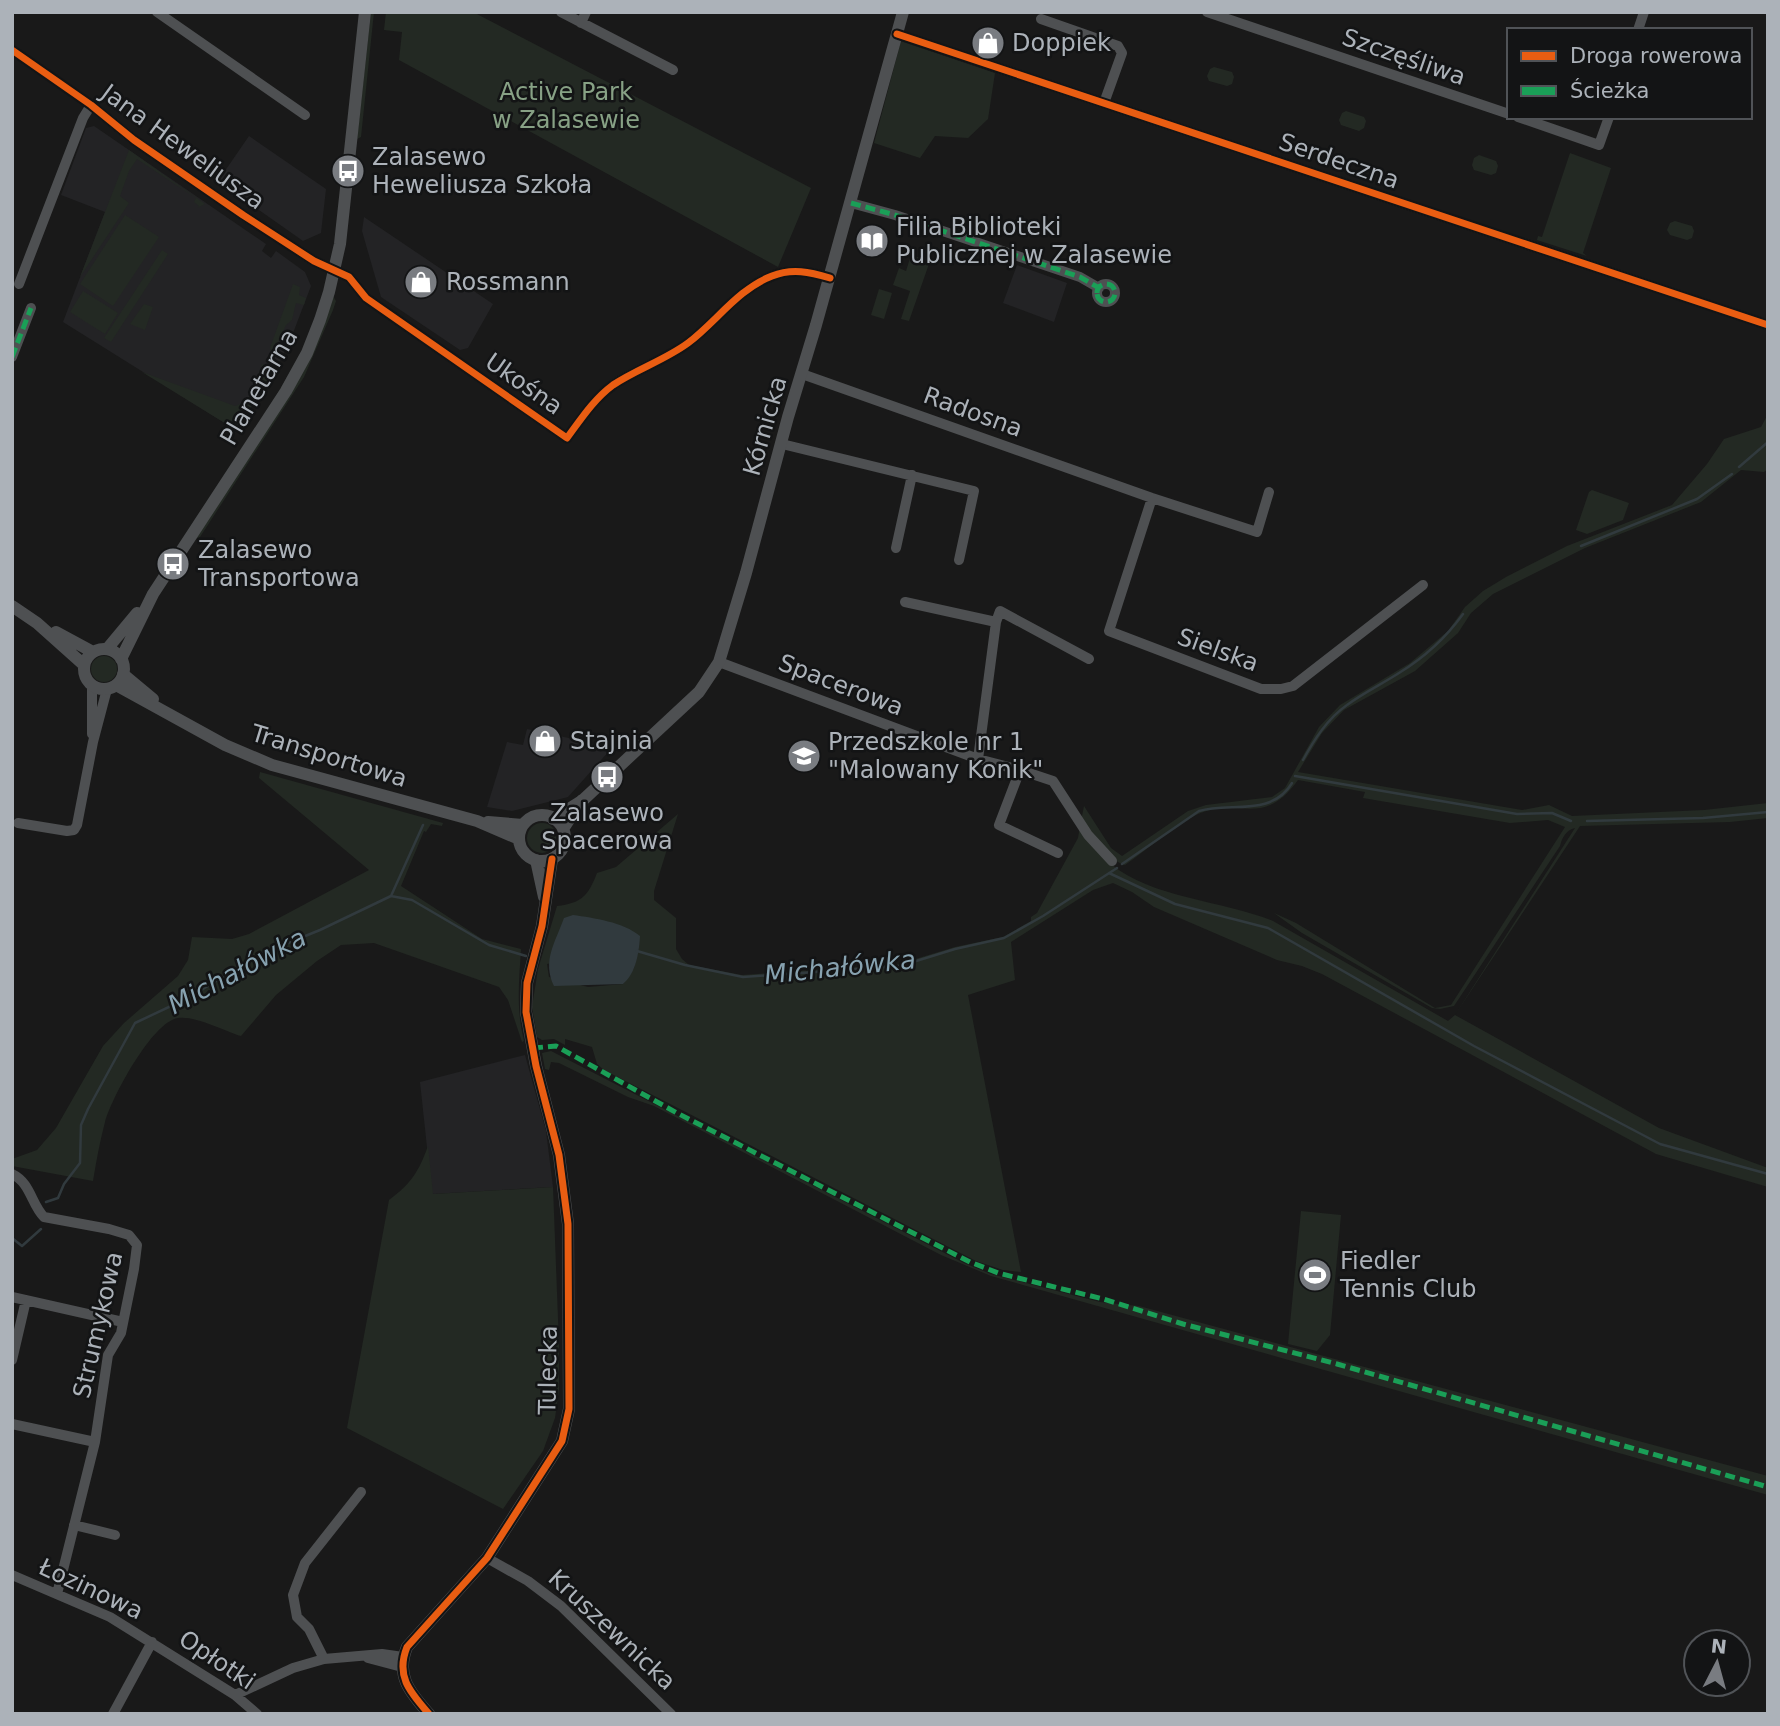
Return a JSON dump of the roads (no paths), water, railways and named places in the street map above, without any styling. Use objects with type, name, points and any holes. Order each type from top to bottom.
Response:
[{"type":"street","name":"Planetarna","points":[[107,649],[153,594],[286,391],[314,335],[335,271],[342,229],[365,12]]},
{"type":"street","points":[[561,12],[674,71]]},
{"type":"street","points":[[581,23],[586,12]]},
{"type":"street","name":"Kórnicka","points":[[553,819],[583,800],[699,692],[719,662],[732,625],[903,12]]},
{"type":"street","name":"Szczęśliwa","points":[[1207,12],[1507,113]]},
{"type":"street","points":[[159,13],[305,115]]},
{"type":"street","points":[[1041,19],[1118,46],[1122,52],[1104,103]]},
{"type":"street","name":"Serdeczna","points":[[897,34],[1768,325]]},
{"type":"street","name":"Jana Heweliusza","points":[[12,50],[215,196],[309,258],[335,271]]},
{"type":"street","points":[[19,284],[83,118],[91,105]]},
{"type":"street","points":[[1524,119],[1599,145],[1608,119]]},
{"type":"street","points":[[851,203],[895,215],[1080,277],[1099,288]]},
{"type":"street","name":"Ukośna","points":[[335,271],[349,277],[366,298],[567,438],[583,415],[606,391],[689,342],[757,283],[791,271],[810,272],[830,278]]},
{"type":"street","points":[[12,357],[31,308]]},
{"type":"street","name":"Radosna","points":[[802,374],[1152,498],[1257,532],[1269,492]]},
{"type":"street","points":[[782,444],[974,491],[959,560]]},
{"type":"street","points":[[896,548],[912,475]]},
{"type":"street","name":"Sielska","points":[[1152,498],[1109,631],[1261,689],[1293,686],[1423,585]]},
{"type":"street","name":"Planetarna","points":[[121,659],[153,594]]},
{"type":"street","points":[[905,602],[996,622]]},
{"type":"street","points":[[12,606],[37,623],[93,652],[107,649],[121,659],[93,742],[74,830],[18,823]]},
{"type":"street","points":[[978,759],[996,622],[1000,611],[1089,659]]},
{"type":"street","points":[[37,623],[84,665],[86,678],[92,685],[93,742]]},
{"type":"street","points":[[84,665],[93,652]]},
{"type":"street","name":"Spacerowa","points":[[719,662],[978,759],[1053,781],[1088,835],[1112,861]]},
{"type":"street","points":[[92,685],[115,683]]},
{"type":"street","name":"Transportowa","points":[[115,683],[225,745],[272,765],[477,821],[519,839]]},
{"type":"street","points":[[1020,770],[999,825],[1058,853]]},
{"type":"street","name":"Kórnicka","points":[[563,829],[583,800]]},
{"type":"street","points":[[545,901],[552,859],[563,847],[563,829],[547,816],[534,817],[523,825],[519,839],[524,852],[536,860],[552,859]]},
{"type":"street","name":"Transportowa","points":[[477,821],[523,825]]},
{"type":"street","points":[[536,860],[545,901]]},
{"type":"street","name":"Tulecka","points":[[403,1662],[414,1639],[487,1558],[556,1453],[566,1430],[569,1409],[568,1224],[559,1155],[536,1066],[526,1012],[530,968],[540,936],[545,901]]},
{"type":"street","name":"Strumykowa","points":[[12,1174],[30,1189],[37,1210],[44,1217],[129,1235],[137,1245],[121,1334],[108,1355],[95,1442],[57,1594]]},
{"type":"street","points":[[12,1297],[123,1322]]},
{"type":"street","points":[[12,1360],[26,1300]]},
{"type":"street","points":[[12,1424],[95,1442]]},
{"type":"street","points":[[324,1659],[309,1629],[297,1616],[293,1595],[305,1563],[361,1492]]},
{"type":"street","points":[[74,1525],[116,1535]]},
{"type":"street","name":"Kruszewnicka","points":[[487,1558],[528,1581],[561,1606],[671,1714]]},
{"type":"street","name":"Łozinowa","points":[[12,1575],[110,1617],[152,1642]]},
{"type":"street","points":[[113,1714],[152,1642]]},
{"type":"street","name":"Opłotki","points":[[152,1642],[235,1695],[257,1714]]},
{"type":"street","points":[[235,1695],[293,1668],[324,1659],[383,1654],[403,1662],[407,1689],[429,1714]]},
{"type":"waterway","name":"Michałówka","points":[[1739,467],[1768,442]]},
{"type":"waterway","name":"Michałówka","points":[[1581,546],[1697,499],[1732,474]]},
{"type":"waterway","name":"Michałówka","points":[[1303,760],[1333,717],[1359,696],[1426,654],[1463,614]]},
{"type":"waterway","points":[[1295,776],[1517,814],[1552,813],[1571,821]]},
{"type":"waterway","name":"Michałówka","points":[[1122,864],[1199,811],[1262,804],[1284,794],[1292,783]]},
{"type":"waterway","points":[[1587,821],[1703,818],[1768,812]]},
{"type":"waterway","points":[[391,896],[423,825]]},
{"type":"waterway","name":"Michałówka","points":[[637,951],[685,965],[743,977],[900,966],[955,949],[1004,938],[1117,868]]},
{"type":"waterway","points":[[1109,873],[1175,904],[1268,928],[1474,1046],[1660,1144],[1768,1174]]},
{"type":"waterway","name":"Michałówka","points":[[46,1202],[58,1198],[64,1184],[80,1163],[81,1125],[135,1023],[188,998],[261,954],[320,930],[391,896],[412,900],[489,945],[526,956]]},
{"type":"waterway","name":"Michałówka","points":[[12,1238],[22,1246],[41,1229]]},
{"type":"place","name":"Doppiek","points":[[988,43]]},
{"type":"place","name":"Zalasewo Heweliusza Szkoła","points":[[348,171]]},
{"type":"place","name":"Filia Biblioteki Publicznej w Zalasewie","points":[[872,241]]},
{"type":"place","name":"Rossmann","points":[[421,282]]},
{"type":"place","name":"Zalasewo Transportowa","points":[[173,564]]},
{"type":"place","name":"Stajnia","points":[[545,741]]},
{"type":"place","name":"Przedszkole nr 1 \"Malowany Konik\"","points":[[804,756]]},
{"type":"place","name":"Zalasewo Spacerowa","points":[[607,777]]},
{"type":"place","name":"Fiedler Tennis Club","points":[[1315,1275]]},
{"type":"park label","name":"Active Park w Zalasewie","points":[[566,106]]}]
